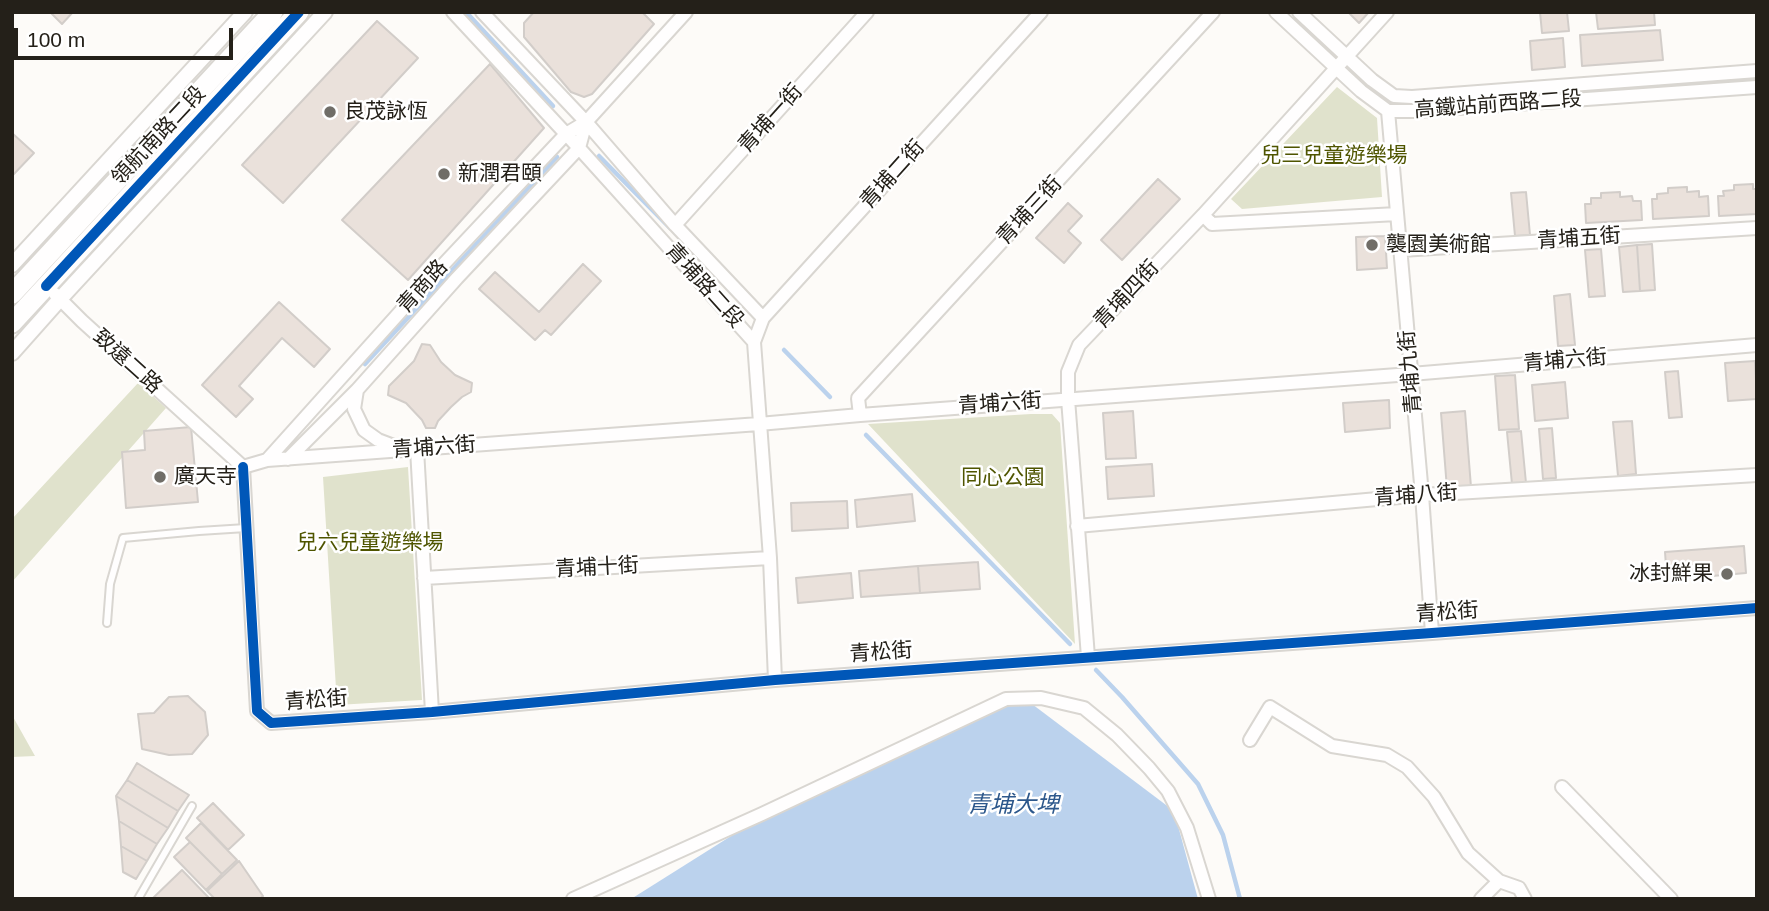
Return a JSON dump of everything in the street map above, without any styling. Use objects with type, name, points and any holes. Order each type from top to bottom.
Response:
[{"type":"main road","name":"領航南路二段","points":[[12,294],[273,12]]},
{"type":"main road","name":"領航南路二段","points":[[12,323],[30,272],[299,12]]},
{"type":"street","name":"領航南路二段","points":[[12,354],[30,272],[245,12]]},
{"type":"street","name":"領航南路二段","points":[[30,272],[325,12]]},
{"type":"street","name":"青埔路二段","points":[[453,12],[754,342],[770,558],[775,680]]},
{"type":"street","name":"青埔路二段","points":[[482,12],[586,122],[676,225],[763,318]]},
{"type":"street","name":"青商路","points":[[267,460],[427,282],[566,134],[586,122],[686,12]]},
{"type":"street","name":"青埔一街","points":[[676,225],[867,12]]},
{"type":"street","name":"青埔二街","points":[[754,342],[763,318],[1041,12]]},
{"type":"street","name":"青埔三街","points":[[860,415],[858,398],[1213,12]]},
{"type":"street","name":"高鐵站前西路二段","points":[[1276,12],[1361,91],[1388,111],[1429,111],[1757,87]]},
{"type":"street","name":"高鐵站前西路二段","points":[[1299,12],[1371,80],[1394,96],[1412,97],[1757,71]]},
{"type":"street","name":"青埔四街","points":[[1088,657],[1068,399],[1068,372],[1079,345],[1203,215],[1387,12]]},
{"type":"street","name":"青埔九街","points":[[1388,111],[1432,633]]},
{"type":"street","name":"青商路","points":[[288,459],[357,390],[579,148],[586,122]]},
{"type":"street","points":[[1203,215],[1212,224],[1397,214]]},
{"type":"street","name":"青埔五街","points":[[1401,250],[1757,228]]},
{"type":"street","name":"致遠二路","points":[[30,272],[243,467]]},
{"type":"street","name":"青埔六街","points":[[243,467],[267,460],[1410,374],[1757,345]]},
{"type":"street","points":[[357,390],[354,409],[364,430],[389,445],[411,449],[424,578],[432,712]]},
{"type":"street","name":"青松街","points":[[243,467],[257,711],[271,723],[432,712],[775,680],[1757,608]]},
{"type":"street","name":"青埔八街","points":[[1077,526],[1422,495],[1757,475]]},
{"type":"street","name":"青埔十街","points":[[424,578],[770,558]]},
{"type":"street","points":[[573,899],[1006,699],[1041,698],[1084,708],[1117,735],[1156,776],[1168,791],[1187,828],[1209,899]]},
{"type":"street","points":[[1250,740],[1270,708],[1332,746],[1387,755],[1407,766],[1434,797],[1468,853],[1499,881],[1519,888],[1525,899]]},
{"type":"street","points":[[1562,787],[1671,899]]},
{"type":"street","points":[[1480,899],[1499,881]]},
{"type":"lane","points":[[107,623],[110,584],[123,538],[246,528]]},
{"type":"lane","points":[[138,899],[192,806]]},
{"type":"green space","name":"兒三兒童遊樂場","points":[[1337,87],[1377,118],[1382,197],[1242,209],[1231,199]]},
{"type":"green space","points":[[138,383],[166,408],[12,582],[12,519]]},
{"type":"green space","name":"同心公園","points":[[1052,414],[1060,423],[1075,644],[868,424]]},
{"type":"green space","name":"兒六兒童遊樂場","points":[[408,467],[422,700],[337,705],[323,477]]},
{"type":"green space","points":[[12,715],[35,756],[12,757]]},
{"type":"water","name":"青埔大埤","points":[[1024,698],[1174,811],[1198,899],[631,899],[739,831]]},
{"type":"building","points":[[50,12],[73,12],[62,24]]},
{"type":"building","points":[[534,12],[642,12],[654,24],[592,94],[584,97],[571,92],[524,37],[524,23]]},
{"type":"building","points":[[1348,12],[1369,12],[1359,23]]},
{"type":"building","points":[[1540,12],[1567,12],[1569,31],[1542,33]]},
{"type":"building","points":[[1596,12],[1654,12],[1655,25],[1598,29]]},
{"type":"building","name":"良茂詠恆","points":[[377,21],[418,58],[283,203],[242,165]]},
{"type":"building","points":[[1660,30],[1663,60],[1582,66],[1580,35]]},
{"type":"building","points":[[1563,38],[1565,67],[1532,70],[1530,41]]},
{"type":"building","name":"新潤君頤","points":[[490,64],[544,128],[408,280],[342,220]]},
{"type":"building","points":[[12,133],[34,153],[12,176]]},
{"type":"building","points":[[1158,179],[1180,199],[1122,260],[1101,240]]},
{"type":"building","points":[[1753,184],[1753,189],[1757,189],[1757,214],[1719,216],[1718,196],[1724,196],[1723,191],[1734,190],[1734,185]]},
{"type":"building","points":[[1687,187],[1687,192],[1699,191],[1699,197],[1708,196],[1709,216],[1653,219],[1652,199],[1657,199],[1657,194],[1668,193],[1668,188]]},
{"type":"building","points":[[1526,192],[1530,235],[1515,236],[1511,193]]},
{"type":"building","points":[[1620,192],[1620,197],[1632,196],[1633,201],[1641,201],[1642,220],[1586,223],[1585,204],[1591,204],[1591,198],[1601,198],[1601,193]]},
{"type":"building","points":[[1068,203],[1082,216],[1068,231],[1081,243],[1064,263],[1036,238]]},
{"type":"building","points":[[1385,236],[1387,268],[1357,270],[1356,237]]},
{"type":"building","points":[[1652,244],[1655,290],[1640,291],[1637,245]]},
{"type":"building","points":[[1637,245],[1640,291],[1623,292],[1619,247]]},
{"type":"building","points":[[1601,249],[1605,296],[1589,297],[1585,250]]},
{"type":"building","points":[[583,264],[601,281],[551,335],[545,330],[535,340],[479,289],[495,272],[539,312]]},
{"type":"building","points":[[1570,294],[1575,345],[1558,346],[1554,296]]},
{"type":"building","points":[[279,302],[330,349],[314,367],[282,338],[239,386],[253,399],[236,417],[202,385]]},
{"type":"building","points":[[422,344],[430,345],[441,362],[455,375],[472,383],[471,392],[451,407],[435,428],[426,428],[406,403],[388,395],[389,386],[414,361]]},
{"type":"building","points":[[1755,361],[1757,399],[1728,401],[1725,363]]},
{"type":"building","points":[[1678,371],[1682,417],[1669,418],[1665,372]]},
{"type":"building","points":[[1515,375],[1519,429],[1499,430],[1495,376]]},
{"type":"building","points":[[1565,382],[1568,418],[1535,421],[1532,385]]},
{"type":"building","points":[[1389,400],[1390,428],[1345,432],[1343,403]]},
{"type":"building","points":[[1133,411],[1136,458],[1106,459],[1103,413]]},
{"type":"building","points":[[1465,411],[1471,487],[1447,489],[1441,413]]},
{"type":"building","points":[[1632,421],[1636,474],[1618,476],[1613,422]]},
{"type":"building","name":"廣天寺","points":[[191,427],[198,502],[126,508],[122,452],[145,450],[144,431]]},
{"type":"building","points":[[1552,428],[1556,478],[1543,479],[1539,429]]},
{"type":"building","points":[[1521,431],[1526,483],[1512,484],[1507,432]]},
{"type":"building","points":[[1152,464],[1154,496],[1108,499],[1106,467]]},
{"type":"building","points":[[912,494],[915,521],[857,527],[855,500]]},
{"type":"building","points":[[847,501],[848,528],[792,531],[791,503]]},
{"type":"building","points":[[1744,546],[1746,573],[1667,580],[1665,552]]},
{"type":"building","points":[[978,562],[980,589],[920,593],[918,566]]},
{"type":"building","points":[[918,566],[920,593],[861,597],[859,571]]},
{"type":"building","points":[[851,573],[853,598],[798,603],[796,578]]},
{"type":"building","points":[[188,696],[205,712],[208,735],[192,754],[169,755],[142,749],[138,714],[154,713],[169,697]]},
{"type":"building","points":[[137,763],[189,795],[178,811],[127,780]]},
{"type":"building","points":[[127,780],[178,811],[168,828],[116,796]]},
{"type":"building","points":[[116,796],[168,828],[157,844],[119,821]]},
{"type":"building","points":[[213,803],[244,835],[228,850],[197,818]]},
{"type":"building","points":[[119,821],[157,844],[147,861],[121,846]]},
{"type":"building","points":[[201,823],[237,860],[222,874],[186,838]]},
{"type":"building","points":[[190,842],[222,874],[206,890],[174,857]]},
{"type":"building","points":[[121,846],[147,861],[136,879],[123,872]]},
{"type":"building","points":[[239,861],[263,896],[260,899],[215,899],[207,891]]},
{"type":"building","points":[[182,870],[209,898],[152,899]]},
{"type":"waterway","points":[[466,12],[553,106]]},
{"type":"waterway","points":[[599,156],[670,228]]},
{"type":"waterway","points":[[365,364],[557,157]]},
{"type":"waterway","points":[[784,350],[830,397]]},
{"type":"waterway","points":[[866,435],[1070,644]]},
{"type":"waterway","points":[[1096,670],[1198,784],[1223,835],[1240,899]]},
{"type":"cycle path","points":[[46,286],[299,12]]},
{"type":"cycle path","points":[[243,467],[257,711],[271,723],[432,712],[775,680],[1757,608]]},
{"type":"place","name":"良茂詠恆","points":[[330,112]]},
{"type":"place","name":"新潤君頤","points":[[444,174]]},
{"type":"place","name":"襲園美術館","points":[[1372,245]]},
{"type":"place","name":"廣天寺","points":[[160,477]]},
{"type":"place","name":"冰封鮮果","points":[[1727,574]]}]
